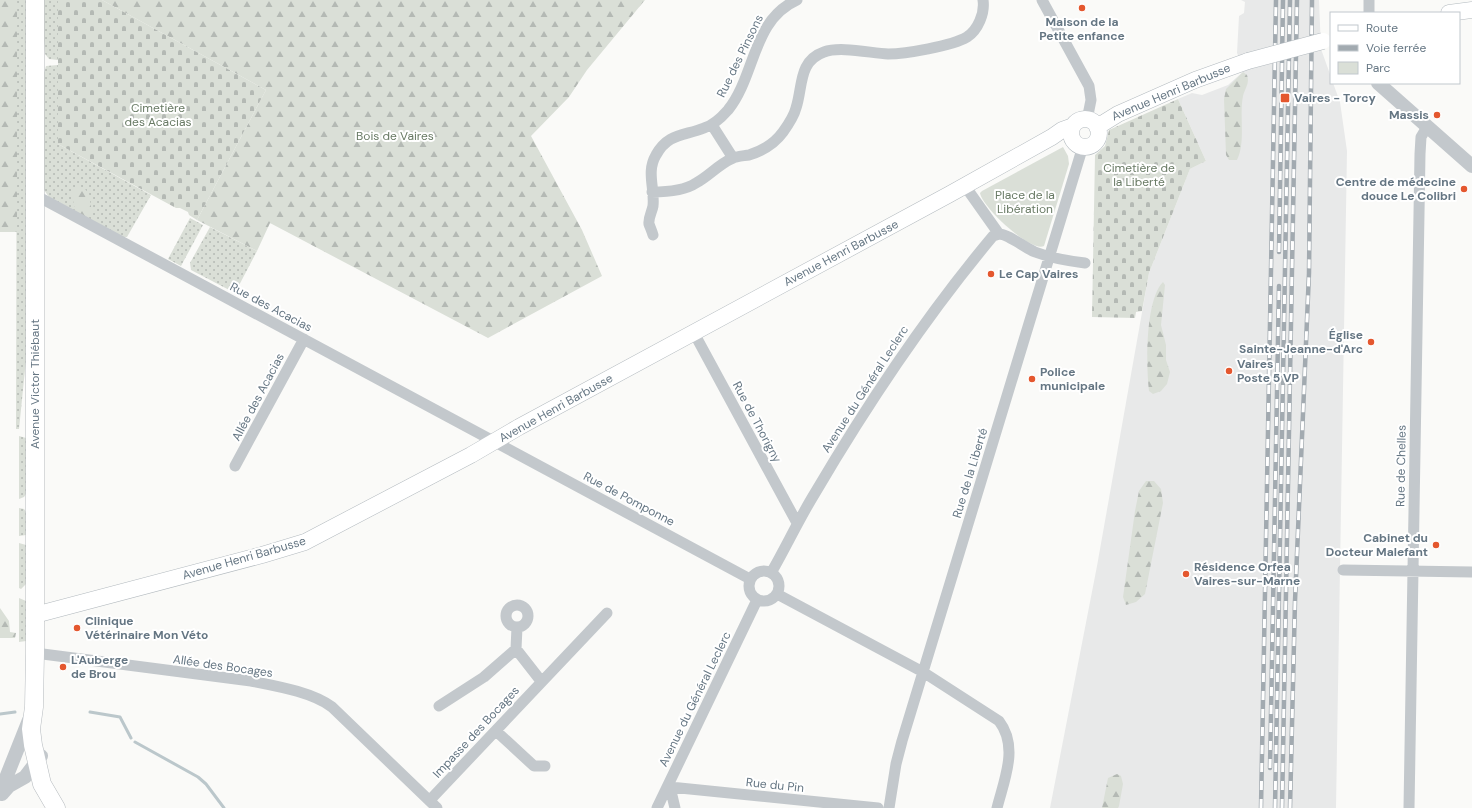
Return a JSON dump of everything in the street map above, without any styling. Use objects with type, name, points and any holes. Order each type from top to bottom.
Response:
[{"type":"main road","name":"Avenue Victor Thiébaut","points":[[35,0],[35,653],[34,707],[31,729],[40,757],[42,784],[56,808]]},
{"type":"main road","points":[[1457,12],[1472,10]]},
{"type":"main road","name":"Avenue Henri Barbusse","points":[[35,615],[262,555],[304,542],[495,442],[519,427],[965,186],[1052,137],[1083,132],[1118,114],[1195,80],[1248,61],[1327,40]]},
{"type":"main road","name":"Avenue Victor Thiébaut","points":[[40,757],[68,808]]},
{"type":"street","name":"Rue des Pinsons","points":[[653,235],[649,222],[653,206],[650,176],[655,156],[661,147],[675,136],[712,125],[720,119],[735,100],[767,25],[776,14],[788,4],[797,0]]},
{"type":"street","points":[[652,192],[681,188],[696,184],[721,164],[733,158],[761,150],[770,145],[783,132],[796,109],[804,70],[815,56],[825,51],[889,54],[910,52],[959,41],[968,36],[978,24],[982,14],[983,0]]},
{"type":"street","name":"Rue de la Liberté","points":[[889,808],[896,764],[1049,256],[1091,100],[1089,86],[1043,0]]},
{"type":"street","points":[[1369,0],[1369,12]]},
{"type":"street","points":[[1379,84],[1472,166]]},
{"type":"street","points":[[712,125],[733,158]]},
{"type":"street","name":"Rue de Chelles","points":[[1408,808],[1420,154],[1421,137],[1427,127]]},
{"type":"street","points":[[965,186],[999,234],[1005,235],[1037,253],[1084,263]]},
{"type":"street","name":"Rue des Acacias","points":[[35,195],[495,442]]},
{"type":"street","name":"Avenue du Général Leclerc","points":[[771,573],[797,523],[848,438],[897,363],[940,303],[987,243],[993,236],[999,234]]},
{"type":"street","name":"Rue de Thorigny","points":[[694,333],[797,523]]},
{"type":"street","name":"Allée des Acacias","points":[[235,466],[304,339]]},
{"type":"street","name":"Rue de Pomponne","points":[[495,442],[750,579]]},
{"type":"street","points":[[1343,570],[1472,572]]},
{"type":"street","points":[[758,572],[771,573],[778,581],[778,594],[775,598],[766,602],[753,598],[748,589],[750,579],[758,572]]},
{"type":"street","points":[[778,594],[923,672],[995,717],[1004,727],[1009,739],[1010,750],[997,808]]},
{"type":"street","name":"Avenue du Général Leclerc","points":[[657,808],[669,787],[757,600]]},
{"type":"street","name":"Impasse des Bocages","points":[[433,804],[541,681],[607,613]]},
{"type":"street","points":[[517,627],[516,649],[541,681]]},
{"type":"street","points":[[438,706],[484,677],[516,649]]},
{"type":"street","name":"Allée des Bocages","points":[[35,653],[252,681],[321,700],[332,707],[433,804]]},
{"type":"street","points":[[0,794],[16,758],[34,707]]},
{"type":"street","points":[[496,731],[534,766],[545,766]]},
{"type":"street","points":[[16,758],[40,757]]},
{"type":"street","points":[[0,794],[9,786],[25,777],[40,757]]},
{"type":"street","points":[[40,757],[46,779],[61,808]]},
{"type":"street","points":[[25,777],[42,784]]},
{"type":"street","points":[[669,787],[675,808]]},
{"type":"street","name":"Rue du Pin","points":[[669,787],[878,808]]},
{"type":"shaded area","points":[[1241,0],[1319,0],[1321,49],[1330,74],[1330,84],[1333,84],[1340,102],[1347,151],[1336,808],[1050,808],[1097,566],[1149,273],[1190,169],[1206,161],[1178,99],[1192,93],[1202,95],[1228,85],[1245,70],[1237,53],[1239,16],[1244,13],[1245,2]]},
{"type":"green space","points":[[0,0],[17,0],[17,232],[0,232]]},
{"type":"green space","points":[[17,0],[28,0],[26,360],[19,429],[16,429]]},
{"type":"green space","points":[[41,0],[58,0],[58,60],[49,59],[45,54]]},
{"type":"green space","name":"Cimetière des Acacias","points":[[58,0],[102,0],[266,90],[197,220],[189,215],[188,212],[180,208],[176,208],[58,144]]},
{"type":"green space","name":"Bois de Vaires","points":[[102,0],[645,0],[587,70],[569,97],[531,136],[582,230],[602,276],[488,338],[270,223],[257,251],[197,220],[266,90]]},
{"type":"green space","points":[[58,65],[58,144],[151,195],[127,237],[123,237],[49,197],[44,190],[43,76],[46,66]]},
{"type":"green space","points":[[1243,72],[1247,75],[1248,81],[1242,104],[1242,137],[1240,153],[1237,160],[1229,160],[1226,155],[1224,99],[1226,89]]},
{"type":"green space","name":"Cimetière de la Liberté","points":[[1178,99],[1206,161],[1190,169],[1149,273],[1142,311],[1136,312],[1135,318],[1092,317],[1095,155],[1105,146],[1109,130]]},
{"type":"green space","name":"Place de la Libération","points":[[1063,147],[1068,156],[1069,164],[1044,246],[1038,246],[1029,243],[1019,236],[998,218],[983,200],[980,193]]},
{"type":"green space","points":[[78,188],[85,189],[89,194],[92,213],[88,218],[75,211],[72,194]]},
{"type":"green space","points":[[190,218],[203,225],[181,266],[168,259]]},
{"type":"green space","points":[[210,227],[257,251],[235,293],[191,270],[190,263]]},
{"type":"green space","points":[[1163,282],[1165,285],[1161,325],[1166,345],[1166,360],[1170,372],[1167,384],[1161,391],[1153,394],[1149,391],[1148,380],[1148,334],[1153,303],[1157,291]]},
{"type":"green space","points":[[19,436],[26,438],[26,494],[24,497],[19,499]]},
{"type":"green space","points":[[1146,481],[1154,481],[1161,489],[1163,503],[1145,594],[1136,602],[1126,605],[1123,597],[1135,511],[1139,491]]},
{"type":"green space","points":[[19,508],[24,509],[26,512],[26,535],[19,536]]},
{"type":"green space","points":[[19,543],[26,545],[26,584],[21,589],[19,588]]},
{"type":"green space","points":[[19,598],[26,601],[26,641],[19,642]]},
{"type":"green space","points":[[0,608],[9,621],[10,632],[16,633],[15,638],[0,638]]},
{"type":"green space","points":[[1117,774],[1121,776],[1123,784],[1119,806],[1118,808],[1102,808],[1108,778]]},
{"type":"waterway","points":[[0,714],[15,712]]},
{"type":"waterway","points":[[90,712],[120,717],[131,738]]},
{"type":"waterway","points":[[135,742],[198,777],[206,784],[224,808]]},
{"type":"railway","points":[[1261,808],[1276,0]]},
{"type":"railway","points":[[1279,252],[1283,0]]},
{"type":"railway","points":[[1275,808],[1290,0]]},
{"type":"railway","points":[[1282,808],[1297,0]]},
{"type":"railway","points":[[1290,808],[1295,601],[1309,273],[1312,0]]},
{"type":"railway","points":[[1270,768],[1279,286]]},
{"type":"place","name":"Maison de la Petite enfance","points":[[1082,8]]},
{"type":"place","name":"Vaires - Torcy","points":[[1285,98]]},
{"type":"place","name":"Massis","points":[[1437,115]]},
{"type":"place","name":"Centre de médecine douce Le Colibri","points":[[1464,189]]},
{"type":"place","name":"Le Cap Vaires","points":[[991,274]]},
{"type":"place","name":"Église Sainte-Jeanne-d'Arc","points":[[1371,342]]},
{"type":"place","name":"Vaires Poste 5 VP","points":[[1229,371]]},
{"type":"place","name":"Police municipale","points":[[1032,379]]},
{"type":"place","name":"Cabinet du Docteur Malefant","points":[[1436,545]]},
{"type":"place","name":"Résidence Orfea Vaires-sur-Marne","points":[[1186,574]]},
{"type":"place","name":"Clinique Vétérinaire Mon Véto","points":[[77,628]]},
{"type":"place","name":"L'Auberge de Brou","points":[[63,667]]}]
